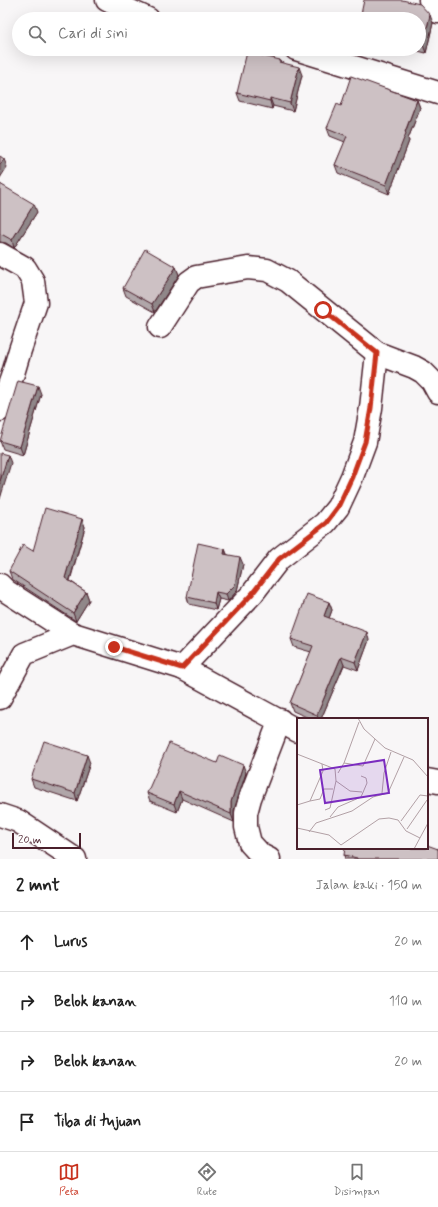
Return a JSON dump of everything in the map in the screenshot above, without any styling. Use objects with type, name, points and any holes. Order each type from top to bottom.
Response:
[{"type":"street","points":[[107,0],[133,12]]},
{"type":"street","points":[[430,0],[438,12]]},
{"type":"street","points":[[319,56],[438,93]]},
{"type":"street","points":[[0,254],[25,268],[33,281],[36,303],[0,410]]},
{"type":"street","points":[[160,327],[189,282],[196,277],[248,268],[267,270],[288,281],[377,353],[423,372],[432,381],[438,392]]},
{"type":"street","points":[[182,668],[252,594],[279,559],[326,523],[338,507],[352,477],[365,442],[371,408],[377,353]]},
{"type":"street","points":[[0,586],[73,634],[182,668],[289,726],[250,798],[246,813],[246,827],[250,843],[260,855],[269,859]]},
{"type":"street","points":[[0,698],[24,654],[73,634]]},
{"type":"street","points":[[428,780],[438,782]]},
{"type":"street","points":[[0,815],[18,821],[75,859]]},
{"type":"building","points":[[364,0],[402,0],[420,4],[430,15],[426,32],[426,12],[361,12]]},
{"type":"building","points":[[246,56],[264,56],[299,67],[290,103],[270,98],[270,101],[237,93]]},
{"type":"building","points":[[351,76],[417,100],[386,185],[335,165],[347,136],[327,128],[337,104],[341,106]]},
{"type":"building","points":[[0,156],[4,159],[0,165]]},
{"type":"building","points":[[0,184],[34,204],[12,240],[0,234]]},
{"type":"building","points":[[145,249],[176,267],[152,304],[123,288]]},
{"type":"building","points":[[18,381],[38,386],[20,447],[0,441]]},
{"type":"building","points":[[0,453],[8,455],[0,481]]},
{"type":"building","points":[[45,508],[82,519],[65,578],[86,592],[73,613],[9,571],[23,545],[33,551]]},
{"type":"building","points":[[198,543],[225,549],[224,554],[240,557],[235,585],[226,594],[216,592],[214,603],[187,597]]},
{"type":"building","points":[[307,594],[329,602],[324,616],[367,632],[355,662],[341,657],[317,715],[290,703],[313,646],[291,639]]},
{"type":"building","points":[[44,741],[87,755],[75,793],[31,779]]},
{"type":"building","points":[[169,743],[217,763],[220,755],[243,765],[231,802],[231,814],[179,791],[174,804],[147,793]]},
{"type":"building","points":[[428,845],[438,849],[438,859],[357,859],[344,855],[345,849],[428,849]]},
{"type":"route","points":[[114,647],[182,668],[252,594],[279,559],[326,523],[338,507],[352,477],[365,442],[371,408],[377,353],[323,310]]}]
